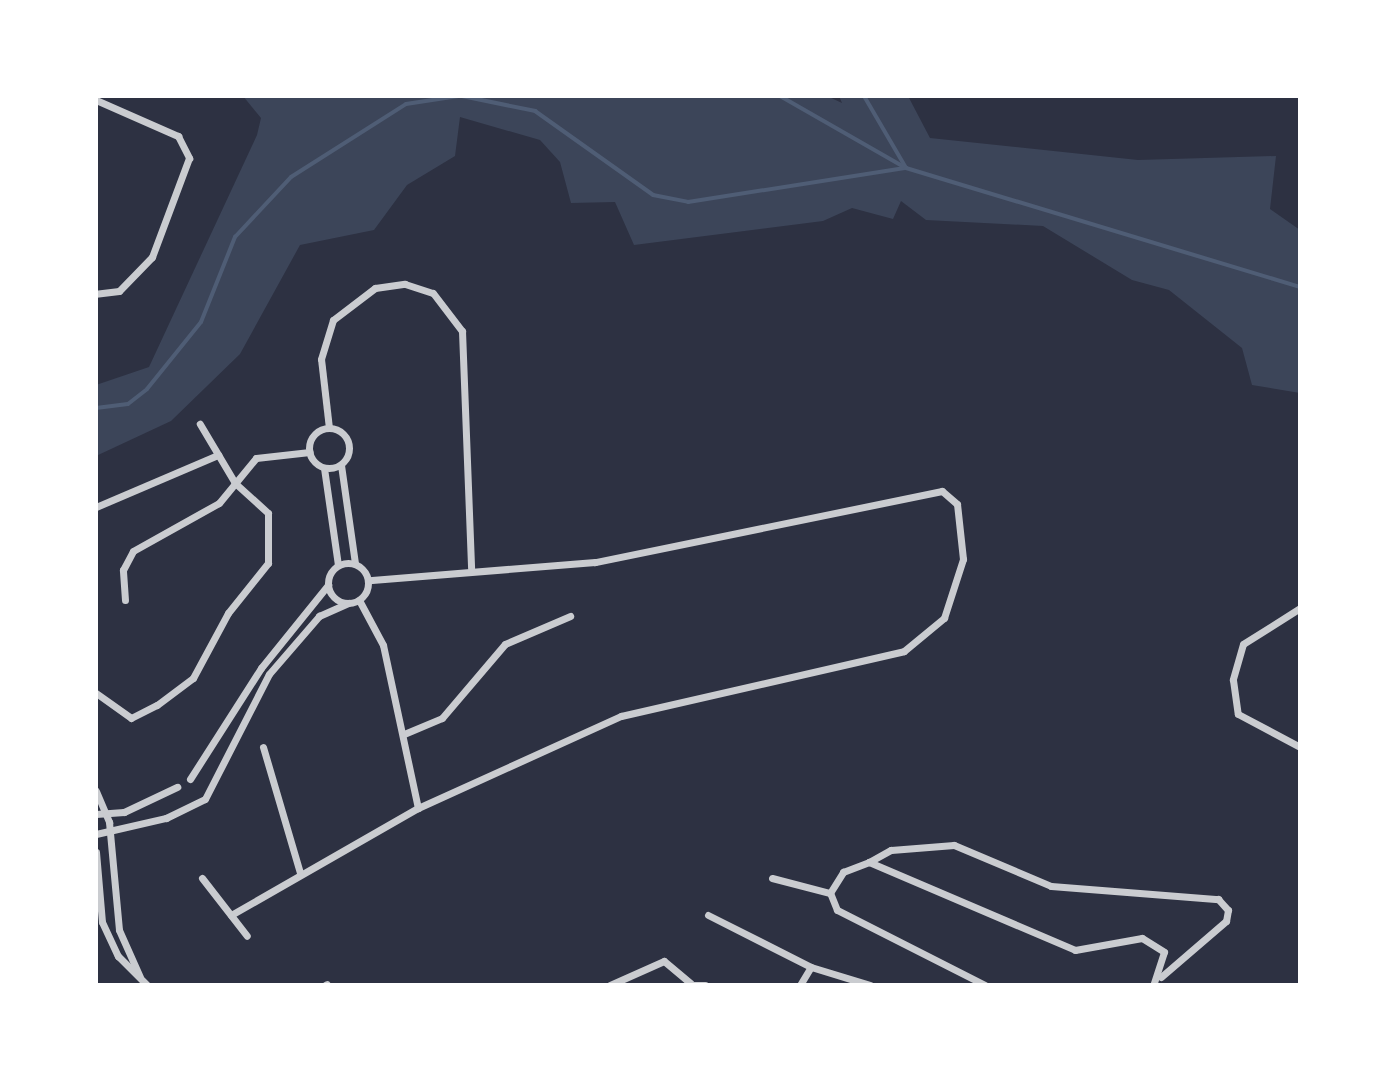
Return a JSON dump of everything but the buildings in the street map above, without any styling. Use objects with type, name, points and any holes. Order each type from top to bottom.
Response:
[{"type":"street","points":[[96,100],[178,136],[189,158],[147,265],[119,291],[96,294]]},
{"type":"street","points":[[369,580],[355,563],[341,465],[347,440],[329,428],[321,359],[333,320],[375,288],[405,284],[433,293],[462,331],[471,568]]},
{"type":"street","points":[[96,693],[131,718],[157,705],[193,678],[228,613],[268,563],[268,513],[235,483],[200,424]]},
{"type":"street","points":[[310,452],[314,436],[329,428]]},
{"type":"street","points":[[190,779],[261,668],[328,585],[338,565],[324,468],[310,452]]},
{"type":"street","points":[[125,600],[123,570],[133,551],[201,516],[256,458],[310,452]]},
{"type":"street","points":[[96,507],[218,455]]},
{"type":"street","points":[[324,468],[341,465]]},
{"type":"street","points":[[231,915],[418,808],[621,716],[904,651],[954,602],[963,559],[957,504],[942,491],[595,562],[471,568],[369,580]]},
{"type":"street","points":[[338,565],[355,563]]},
{"type":"street","points":[[96,834],[110,834],[186,812],[205,799],[269,674],[319,616],[359,600],[369,580]]},
{"type":"street","points":[[328,585],[348,603]]},
{"type":"street","points":[[359,600],[383,645],[418,808]]},
{"type":"street","points":[[1300,608],[1243,644],[1233,680],[1238,714],[1300,747]]},
{"type":"street","points":[[404,734],[442,718],[505,644],[570,616]]},
{"type":"street","points":[[263,747],[300,873]]},
{"type":"street","points":[[96,814],[177,787]]},
{"type":"street","points":[[96,791],[106,813],[110,834],[115,913],[140,977]]},
{"type":"street","points":[[830,893],[843,872],[891,850],[954,845],[1051,886],[1218,899],[1228,910],[1226,921],[1156,982]]},
{"type":"street","points":[[96,852],[102,922],[118,956],[147,985]]},
{"type":"street","points":[[869,862],[1075,950],[1142,938],[1164,952],[1156,982]]},
{"type":"street","points":[[202,878],[247,936]]},
{"type":"street","points":[[772,878],[830,893]]},
{"type":"street","points":[[830,893],[837,910],[985,985]]},
{"type":"street","points":[[708,915],[811,967],[870,985]]},
{"type":"street","points":[[610,985],[664,961],[691,985],[705,985]]},
{"type":"street","points":[[800,985],[811,967]]},
{"type":"shaded area","points":[[243,96],[827,96],[842,103],[839,96],[908,96],[930,138],[1138,160],[1276,156],[1270,209],[1300,230],[1300,393],[1252,385],[1242,348],[1169,290],[1132,280],[1043,226],[926,220],[901,201],[893,219],[852,208],[823,221],[634,245],[615,202],[571,203],[560,162],[540,140],[460,117],[455,156],[407,185],[374,230],[300,245],[240,354],[171,421],[96,456],[96,385],[149,367],[257,135],[261,118]]},
{"type":"waterway","points":[[96,408],[128,404],[147,389],[201,322],[235,237],[291,177],[406,104],[458,96]]},
{"type":"waterway","points":[[462,96],[535,111],[653,195],[688,202],[906,168]]},
{"type":"waterway","points":[[780,96],[904,167]]},
{"type":"waterway","points":[[864,96],[906,168],[1300,287]]}]
